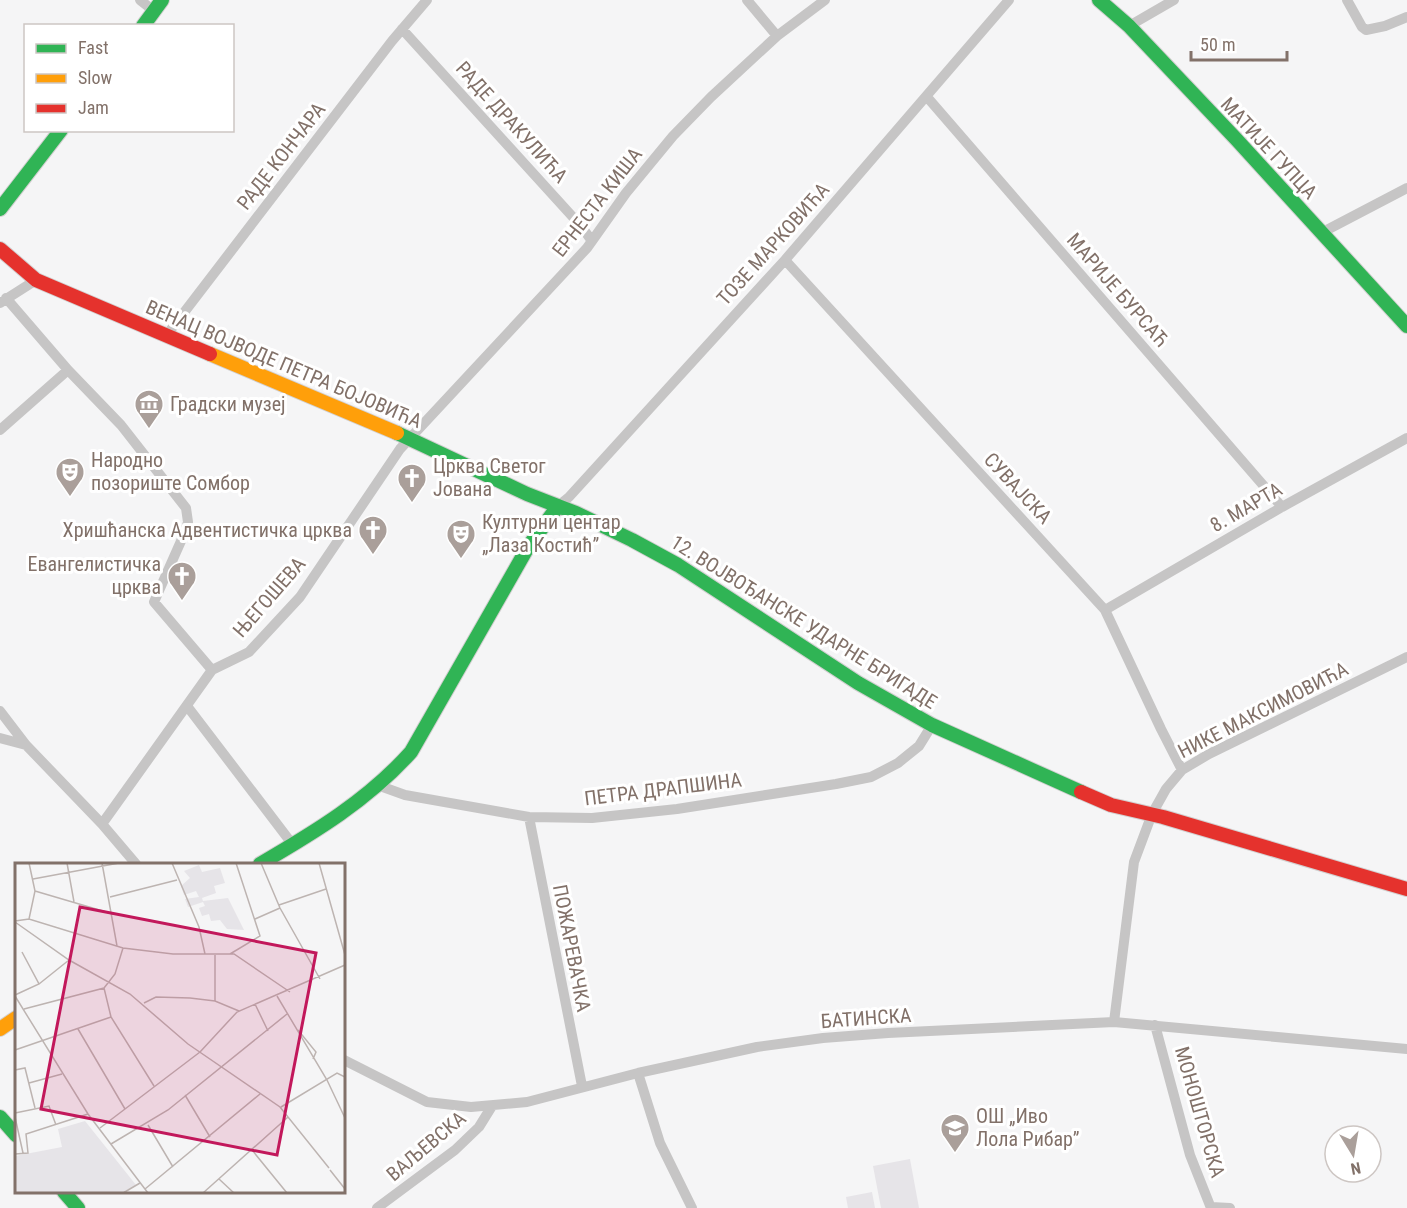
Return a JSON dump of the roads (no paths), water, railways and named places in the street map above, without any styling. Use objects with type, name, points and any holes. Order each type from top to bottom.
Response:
[{"type":"main road","name":"МАТИЈЕ ГУПЦА","points":[[1099,0],[1129,26],[1407,326]]},
{"type":"main road","points":[[144,24],[158,6]]},
{"type":"main road","points":[[0,209],[59,132]]},
{"type":"main road","name":"ВЕНАЦ ВОЈВОДЕ ПЕТРА БОЈОВИЋА","points":[[0,249],[36,280],[390,429],[527,494],[558,506]]},
{"type":"main road","points":[[262,863],[380,786],[411,752],[528,548],[558,506]]},
{"type":"main road","name":"12. ВОЈВОЂАНСКЕ УДАРНЕ БРИГАДЕ","points":[[558,506],[632,540],[678,565],[858,683],[932,725],[1111,805],[1152,814],[1407,890]]},
{"type":"main road","points":[[0,1029],[15,1019]]},
{"type":"main road","points":[[0,1117],[15,1135]]},
{"type":"main road","points":[[66,1193],[78,1208]]},
{"type":"street","points":[[141,0],[158,6]]},
{"type":"street","name":"РАДЕ КОНЧАРА","points":[[166,336],[402,29],[427,0]]},
{"type":"street","points":[[747,0],[777,36]]},
{"type":"street","name":"ЕРНЕСТА КИША","points":[[410,438],[592,241],[626,193],[673,136],[777,36],[825,0]]},
{"type":"street","name":"ТОЗЕ МАРКОВИЋА","points":[[558,506],[569,497],[785,260],[1009,0]]},
{"type":"street","points":[[1129,26],[1174,0]]},
{"type":"street","points":[[1347,0],[1366,30],[1407,17]]},
{"type":"street","name":"РАДЕ ДРАКУЛИЋА","points":[[402,29],[581,226],[592,241]]},
{"type":"street","name":"МАРИЈЕ БУРСАЋ","points":[[927,97],[1282,507]]},
{"type":"street","points":[[1321,233],[1407,188]]},
{"type":"street","name":"СУВАЈСКА","points":[[785,260],[1105,610],[1182,770]]},
{"type":"street","points":[[36,280],[3,300],[121,425],[186,508],[188,522],[185,532],[154,602],[212,670]]},
{"type":"street","points":[[0,430],[68,370]]},
{"type":"street","name":"ЊЕГОШЕВА","points":[[102,824],[212,670],[249,652],[300,597],[400,449],[410,438]]},
{"type":"street","name":"8. МАРТА","points":[[1105,610],[1282,507],[1407,438]]},
{"type":"street","name":"НИКЕ МАКСИМОВИЋА","points":[[1114,1022],[1134,862],[1152,814],[1166,789],[1182,770],[1209,754],[1407,657]]},
{"type":"street","points":[[187,706],[292,845]]},
{"type":"street","points":[[0,711],[26,745],[102,824],[135,863]]},
{"type":"street","name":"ПЕТРА ДРАПШИНА","points":[[380,786],[405,795],[529,817],[592,818],[677,809],[871,777],[898,763],[919,746],[932,725]]},
{"type":"street","points":[[0,738],[26,745]]},
{"type":"street","name":"ПОЖАРЕВАЧКА","points":[[529,817],[582,1086]]},
{"type":"street","name":"БАТИНСКА","points":[[345,1061],[427,1102],[471,1107],[526,1102],[582,1086],[757,1047],[823,1038],[888,1033],[1114,1022],[1407,1049]]},
{"type":"street","name":"МОНОШТОРСКА","points":[[1155,1025],[1190,1155],[1211,1207]]},
{"type":"street","points":[[638,1073],[660,1143],[692,1208]]},
{"type":"street","name":"ВАЉЕВСКА","points":[[377,1208],[455,1150],[479,1127],[492,1106]]},
{"type":"street","points":[[1211,1207],[1230,1208]]},
{"type":"place","name":"Градски музеј","points":[[149,430]]},
{"type":"place","name":"Народно позориште Сомбор","points":[[70,498]]},
{"type":"place","name":"Црква Светог Јована","points":[[412,504]]},
{"type":"place","name":"Хришћанска Адвентистичка црква","points":[[373,556]]},
{"type":"place","name":"Културни центар „Лаза Костић”","points":[[461,560]]},
{"type":"place","name":"Евангелистичка црква","points":[[182,602]]},
{"type":"place","name":"ОШ „Иво Лола Рибар”","points":[[955,1154]]}]
